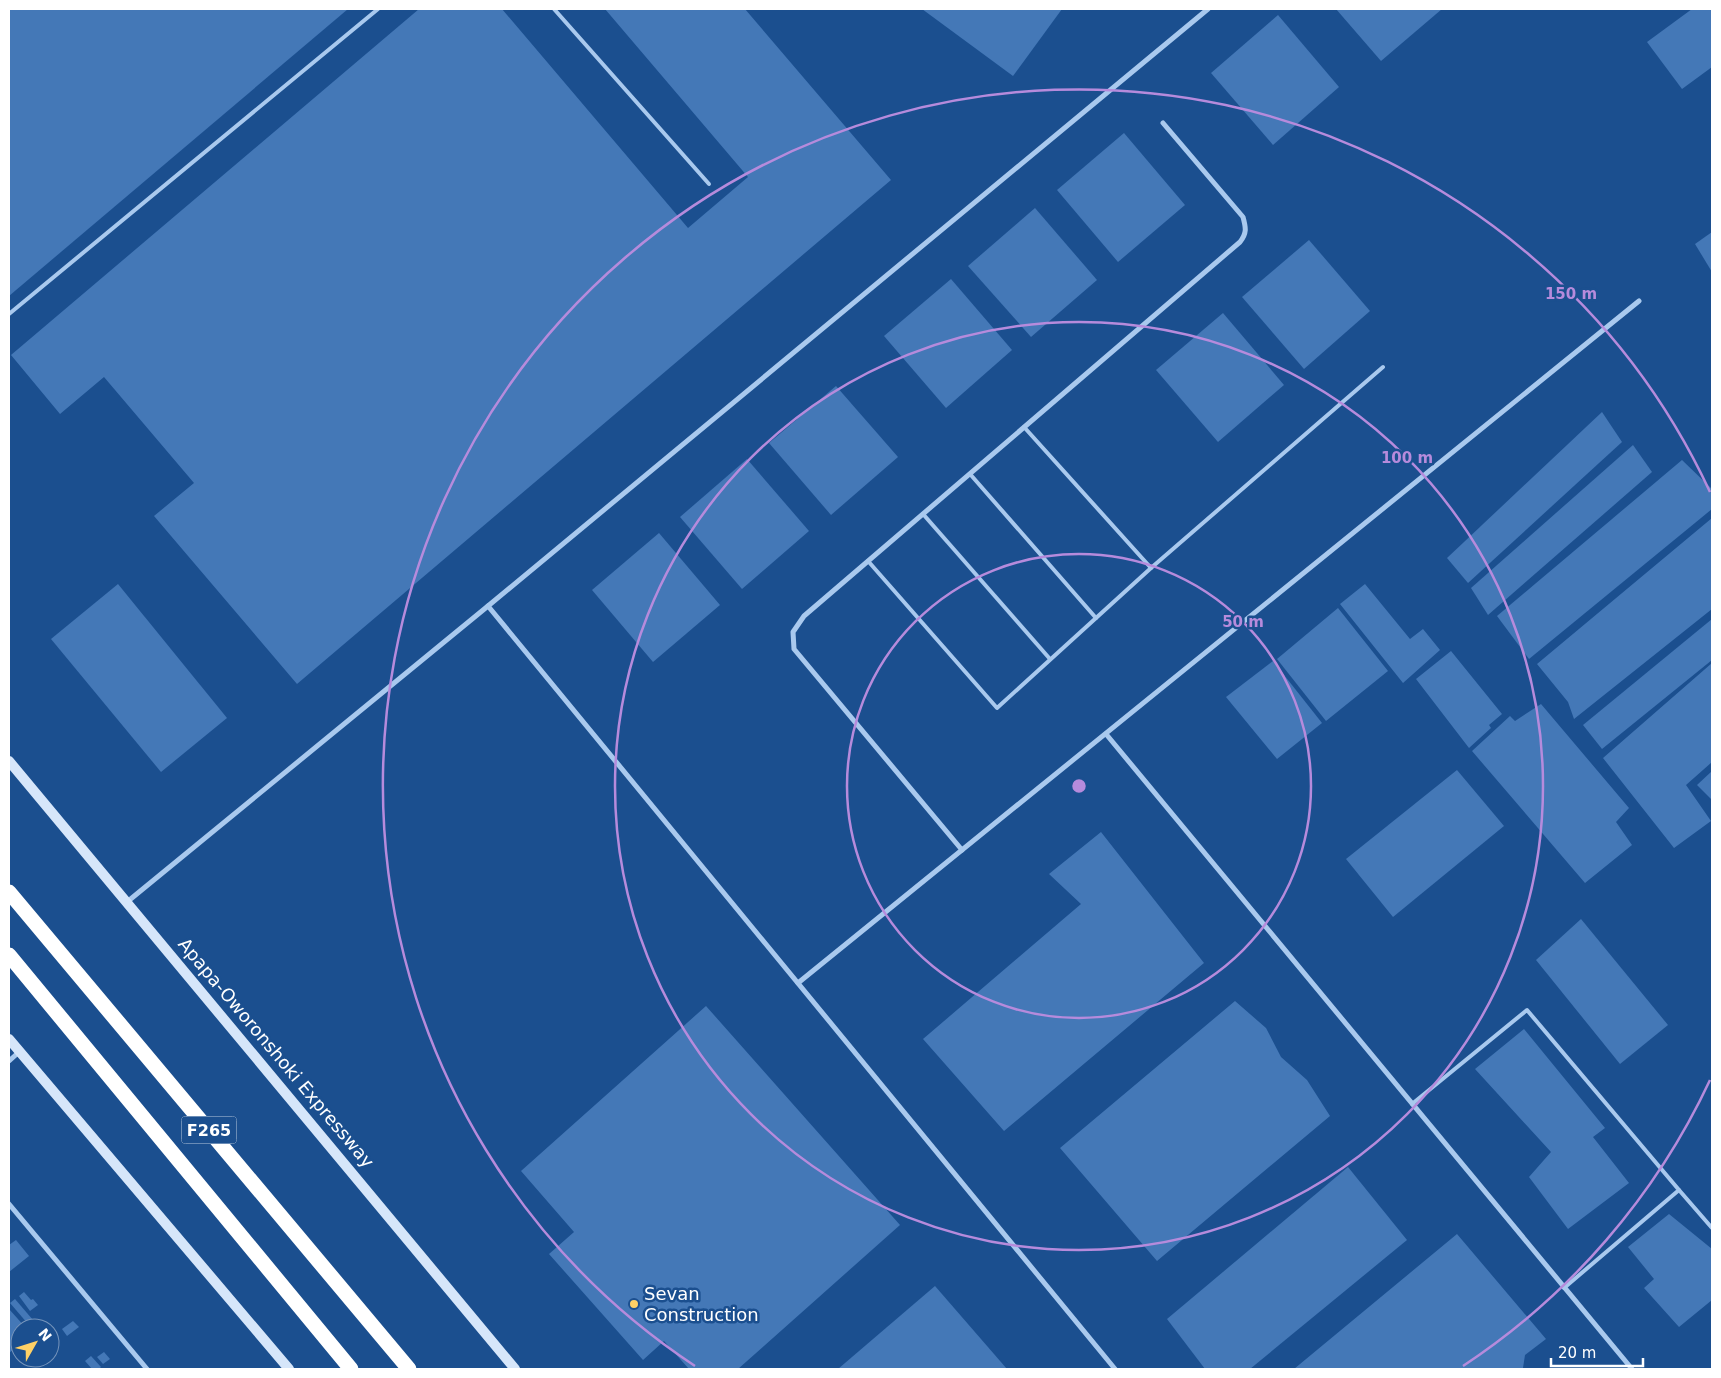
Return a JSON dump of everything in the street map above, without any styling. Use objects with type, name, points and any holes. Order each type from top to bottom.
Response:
[{"type":"highway","name":"F265","points":[[9,892],[410,1369]]},
{"type":"highway","name":"F265","points":[[9,955],[351,1369]]},
{"type":"main road","name":"Apapa-Oworonshoki Expressway","points":[[9,761],[515,1369]]},
{"type":"main road","points":[[9,1039],[289,1369]]},
{"type":"street","points":[[127,903],[1208,9]]},
{"type":"street","points":[[962,850],[794,650],[793,632],[804,616],[1240,242],[1245,235],[1246,227],[1243,217],[1163,123]]},
{"type":"street","points":[[798,983],[1639,301]]},
{"type":"street","points":[[488,606],[1115,1369]]},
{"type":"street","points":[[1106,734],[1632,1369]]},
{"type":"street","points":[[9,1061],[20,1052]]},
{"type":"street","points":[[9,1204],[148,1369]]},
{"type":"lane","points":[[9,314],[378,9]]},
{"type":"lane","points":[[554,9],[709,184]]},
{"type":"lane","points":[[868,561],[997,708],[1151,568],[1383,367]]},
{"type":"lane","points":[[1024,427],[1151,568]]},
{"type":"lane","points":[[970,474],[1096,618]]},
{"type":"lane","points":[[923,514],[1050,659]]},
{"type":"lane","points":[[1412,1104],[1527,1010],[1712,1228]]},
{"type":"lane","points":[[1564,1288],[1680,1190]]},
{"type":"building","points":[[9,9],[348,9],[9,296]]},
{"type":"building","points":[[419,9],[502,9],[688,228],[748,177],[605,9],[745,9],[891,180],[297,684],[154,516],[194,483],[104,377],[60,414],[11,355]]},
{"type":"building","points":[[922,9],[1062,9],[1013,76]]},
{"type":"building","points":[[1336,9],[1442,9],[1381,61]]},
{"type":"building","points":[[1692,9],[1712,9],[1712,67],[1682,89],[1647,42]]},
{"type":"building","points":[[1278,15],[1339,87],[1273,145],[1211,73]]},
{"type":"building","points":[[1124,133],[1185,205],[1118,262],[1057,190]]},
{"type":"building","points":[[1035,208],[1097,280],[1031,337],[968,266]]},
{"type":"building","points":[[1712,232],[1712,272],[1695,244]]},
{"type":"building","points":[[1309,240],[1370,311],[1304,369],[1242,297]]},
{"type":"building","points":[[951,279],[1012,350],[946,408],[884,336]]},
{"type":"building","points":[[1223,313],[1284,385],[1218,442],[1156,370]]},
{"type":"building","points":[[836,386],[898,457],[831,515],[769,443]]},
{"type":"building","points":[[1602,412],[1622,442],[1468,583],[1447,558]]},
{"type":"building","points":[[1633,445],[1652,472],[1488,615],[1471,588]]},
{"type":"building","points":[[747,459],[809,531],[742,589],[680,517]]},
{"type":"building","points":[[1682,460],[1712,489],[1712,509],[1529,659],[1497,616]]},
{"type":"building","points":[[1712,518],[1712,609],[1574,719],[1568,702],[1537,664]]},
{"type":"building","points":[[659,533],[720,605],[653,662],[592,590]]},
{"type":"building","points":[[118,584],[227,718],[161,772],[51,639]]},
{"type":"building","points":[[1365,584],[1410,639],[1423,629],[1440,650],[1403,683],[1340,604]]},
{"type":"building","points":[[1338,608],[1388,671],[1326,721],[1277,659]]},
{"type":"building","points":[[1712,619],[1712,660],[1602,749],[1583,725]]},
{"type":"building","points":[[1451,651],[1502,714],[1489,725],[1491,728],[1469,748],[1416,679]]},
{"type":"building","points":[[1273,661],[1322,723],[1277,759],[1226,697]]},
{"type":"building","points":[[1712,663],[1712,762],[1686,785],[1711,821],[1674,848],[1603,758]]},
{"type":"building","points":[[1541,704],[1629,808],[1616,822],[1632,845],[1585,883],[1472,751],[1510,716],[1515,721]]},
{"type":"building","points":[[1457,770],[1504,826],[1393,917],[1346,859]]},
{"type":"building","points":[[1712,771],[1712,800],[1697,785]]},
{"type":"building","points":[[1101,832],[1204,963],[1004,1131],[923,1039],[1081,904],[1049,874]]},
{"type":"building","points":[[1581,919],[1668,1025],[1620,1064],[1536,960]]},
{"type":"building","points":[[1235,1001],[1266,1028],[1281,1057],[1307,1080],[1330,1116],[1157,1261],[1060,1148]]},
{"type":"building","points":[[706,1006],[900,1225],[738,1369],[689,1369],[664,1341],[643,1360],[549,1254],[574,1232],[521,1171]]},
{"type":"building","points":[[1524,1029],[1605,1128],[1593,1137],[1629,1183],[1568,1229],[1529,1177],[1551,1152],[1475,1069]]},
{"type":"building","points":[[1348,1167],[1407,1240],[1250,1369],[1205,1369],[1167,1319]]},
{"type":"building","points":[[1669,1214],[1712,1249],[1712,1300],[1679,1327],[1644,1288],[1654,1279],[1628,1247]]},
{"type":"building","points":[[1457,1234],[1546,1339],[1525,1355],[1523,1368],[1294,1369]]},
{"type":"building","points":[[16,1240],[29,1256],[9,1272],[9,1245]]},
{"type":"building","points":[[935,1286],[1007,1369],[838,1369]]},
{"type":"building","points":[[24,1292],[38,1305],[30,1311],[19,1296]]},
{"type":"building","points":[[15,1299],[31,1318],[23,1318],[10,1303]]},
{"type":"building","points":[[9,1309],[17,1318],[10,1318],[9,1353]]},
{"type":"building","points":[[73,1321],[79,1327],[67,1336],[62,1329]]},
{"type":"building","points":[[104,1352],[110,1359],[103,1364],[97,1357]]},
{"type":"building","points":[[91,1356],[101,1367],[99,1369],[92,1369],[85,1361]]},
{"type":"place","name":"Sevan Construction","points":[[634,1304]]}]
